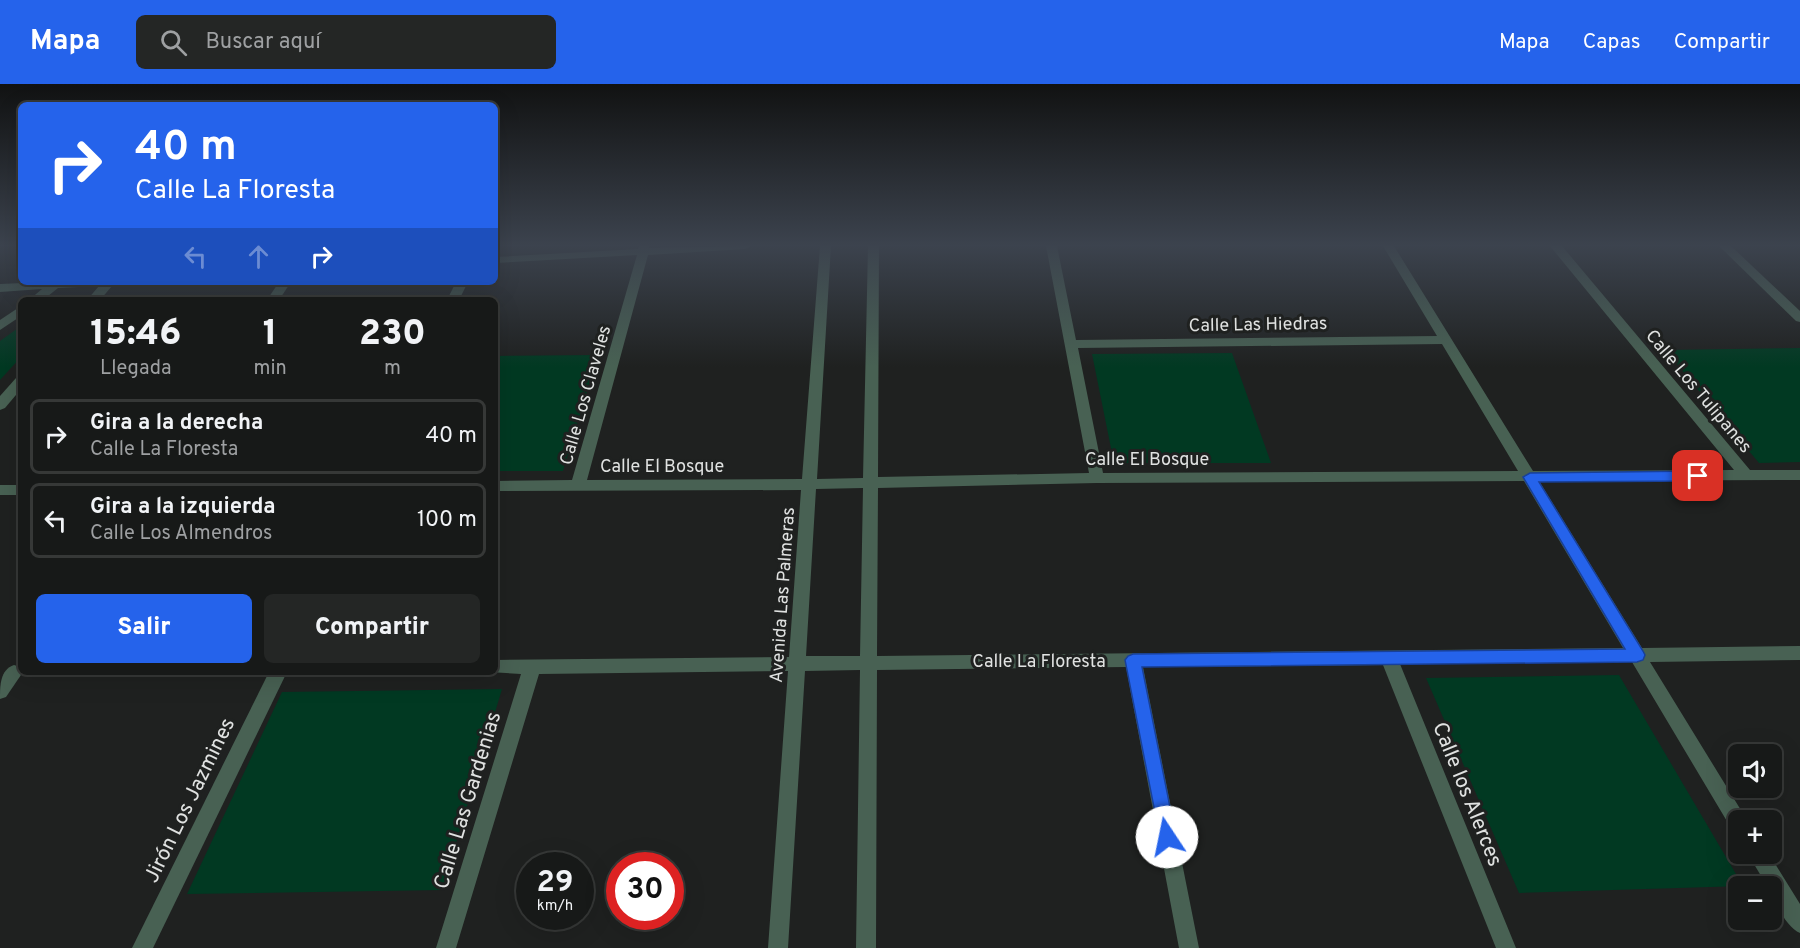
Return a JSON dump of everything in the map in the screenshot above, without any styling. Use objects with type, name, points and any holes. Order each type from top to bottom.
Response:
[{"type":"street","points":[[0,288],[31,286]]},
{"type":"street","points":[[39,297],[53,286]]},
{"type":"street","name":"Calle Los Claveles","points":[[578,485],[634,286]]},
{"type":"street","name":"Avenida Las Palmeras","points":[[778,948],[822,286]]},
{"type":"street","points":[[866,948],[873,286]]},
{"type":"street","points":[[1059,286],[1097,478]]},
{"type":"street","points":[[1414,286],[1731,810]]},
{"type":"street","name":"Calle Los Tulipanes","points":[[1589,286],[1746,476]]},
{"type":"street","points":[[1767,286],[1800,318]]},
{"type":"street","points":[[0,326],[18,312]]},
{"type":"street","name":"Calle Las Hiedras","points":[[1070,344],[1447,340]]},
{"type":"street","points":[[0,405],[18,384]]},
{"type":"street","name":"Calle El Bosque","points":[[498,486],[871,483],[1097,478],[1800,475]]},
{"type":"street","points":[[0,490],[18,490]]},
{"type":"street","name":"Calle La Floresta","points":[[498,667],[1800,653]]},
{"type":"street","name":"Calle los Alerces","points":[[1389,657],[1506,948]]},
{"type":"street","points":[[1133,660],[1189,948]]},
{"type":"street","name":"Calle Las Gardenias","points":[[446,948],[532,667]]},
{"type":"street","points":[[0,692],[12,672]]},
{"type":"street","name":"Jirón Los Jazmines","points":[[142,948],[277,675]]},
{"type":"street","points":[[1764,864],[1800,923]]},
{"type":"green space","points":[[18,328],[18,360],[0,380],[0,341]]},
{"type":"green space","points":[[1800,348],[1800,462],[1759,463],[1665,350]]},
{"type":"green space","points":[[1232,353],[1271,463],[1114,463],[1092,354]]},
{"type":"green space","points":[[598,355],[563,471],[498,471],[498,356]]},
{"type":"green space","points":[[1619,675],[1737,876],[1728,876],[1728,886],[1519,893],[1426,678]]},
{"type":"green space","points":[[502,689],[442,890],[187,894],[282,692]]},
{"type":"route","points":[[1167,837],[1133,660],[1637,655],[1530,477],[1698,476]]}]
